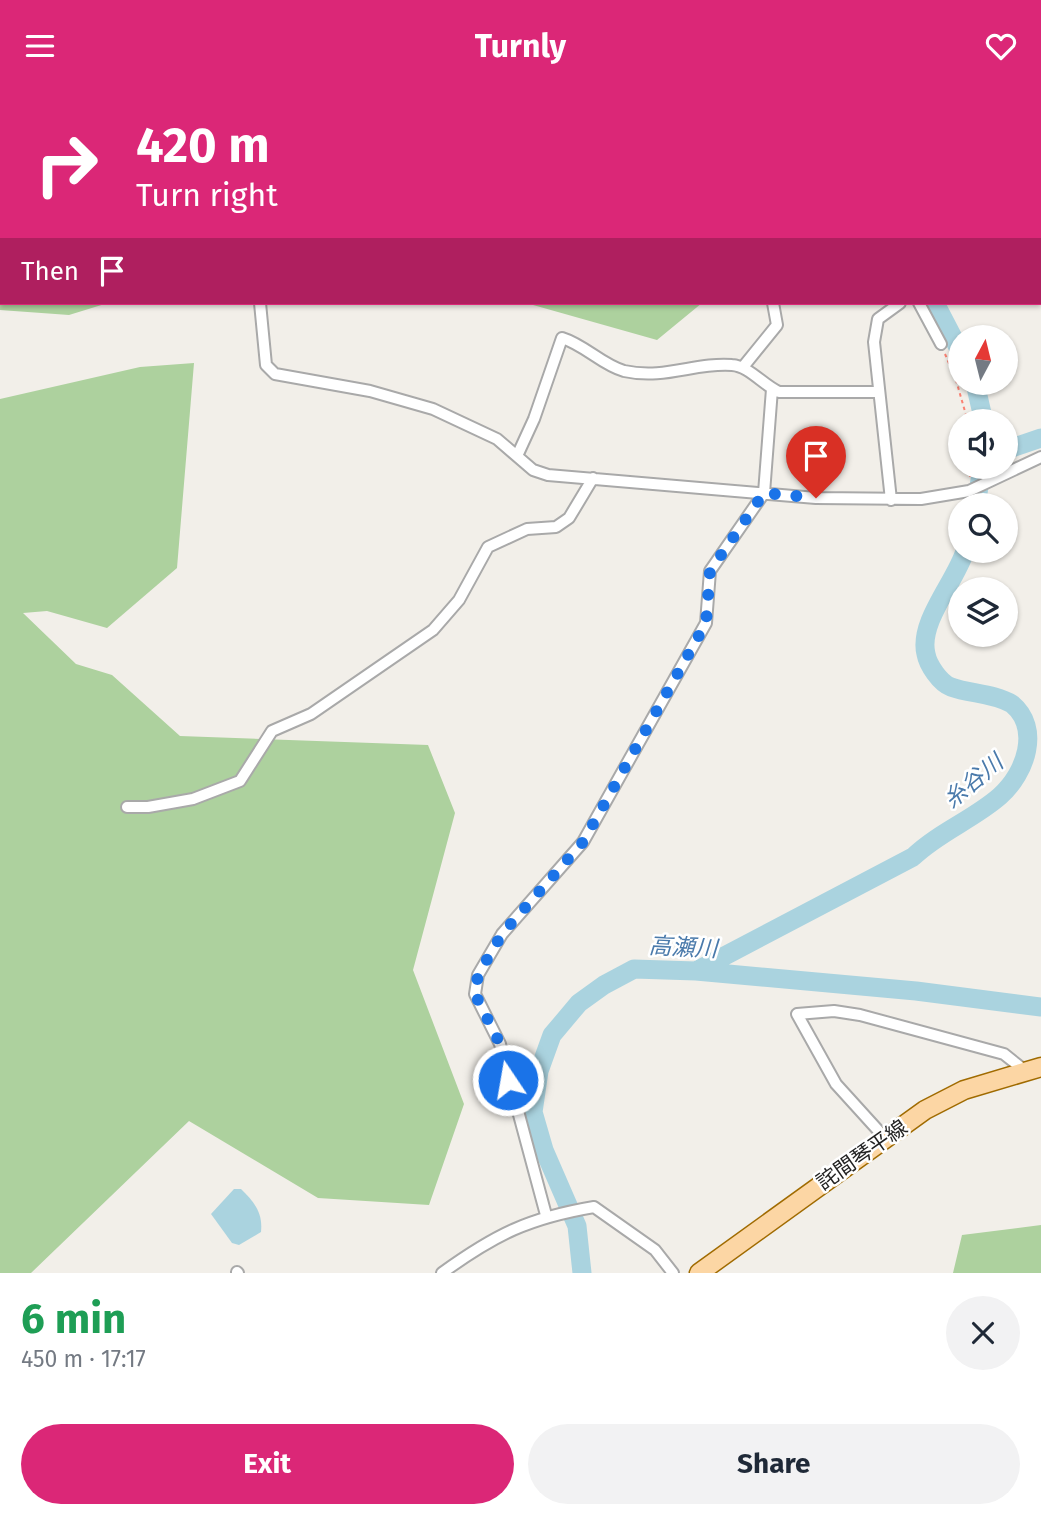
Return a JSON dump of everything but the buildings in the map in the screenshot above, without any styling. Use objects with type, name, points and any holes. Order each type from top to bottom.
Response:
[{"type":"main road","name":"詫間琴平線","points":[[699,1273],[925,1110],[964,1090],[1033,1068]]},
{"type":"street","points":[[260,305],[266,365],[275,374],[370,391],[433,409],[497,439],[533,470],[548,475],[816,498],[920,499],[969,491],[1041,457]]},
{"type":"street","points":[[743,367],[777,325],[773,305]]},
{"type":"street","points":[[891,499],[874,341],[878,319],[897,305]]},
{"type":"street","points":[[920,305],[940,344]]},
{"type":"street","points":[[517,456],[534,419],[562,338],[579,343],[622,370],[659,375],[731,365],[743,367],[779,392],[879,392]]},
{"type":"street","points":[[545,1215],[500,1044],[475,994],[478,975],[502,934],[583,842],[706,623],[710,571],[764,493],[772,389]]},
{"type":"street","points":[[127,807],[148,807],[193,799],[240,781],[272,731],[311,714],[433,629],[459,600],[488,547],[527,529],[556,527],[569,518],[593,478]]},
{"type":"street","points":[[885,1138],[836,1084],[797,1014],[834,1011],[860,1015],[1004,1054],[1033,1068]]},
{"type":"street","points":[[442,1273],[512,1228],[545,1215],[594,1207],[654,1250],[673,1273]]},
{"type":"path","points":[[940,344],[956,380],[964,409]]},
{"type":"green space","points":[[0,305],[102,305],[69,315],[0,310]]},
{"type":"green space","points":[[533,305],[700,305],[657,340]]},
{"type":"green space","points":[[194,363],[177,568],[107,628],[47,611],[23,613],[76,664],[112,675],[180,736],[428,745],[455,813],[413,970],[464,1104],[429,1205],[318,1198],[189,1121],[31,1273],[0,1273],[0,399],[140,367]]},
{"type":"green space","points":[[1041,1225],[1041,1273],[953,1273],[962,1235]]},
{"type":"water","points":[[234,1189],[241,1189],[254,1203],[261,1225],[261,1232],[239,1245],[232,1243],[211,1214]]},
{"type":"waterway","name":"糸谷川","points":[[936,305],[948,328]]},
{"type":"waterway","name":"糸谷川","points":[[978,395],[981,409]]},
{"type":"waterway","points":[[1018,446],[1041,438]]},
{"type":"waterway","name":"糸谷川","points":[[978,493],[980,479]]},
{"type":"waterway","name":"糸谷川","points":[[696,971],[913,857],[990,804],[1017,775],[1027,750],[1028,738],[1021,714],[1005,700],[947,685],[935,673],[926,654],[925,642],[932,615],[960,563]]},
{"type":"waterway","name":"高瀬川","points":[[582,1273],[577,1226],[544,1150],[533,1112],[539,1071],[552,1035],[579,1003],[604,985],[634,969],[696,971],[916,991],[1041,1007]]},
{"type":"route","points":[[508,1080],[500,1044],[480,1009],[475,994],[478,975],[490,950],[583,842],[631,758],[657,705],[706,623],[710,571],[764,493],[816,498]]}]
